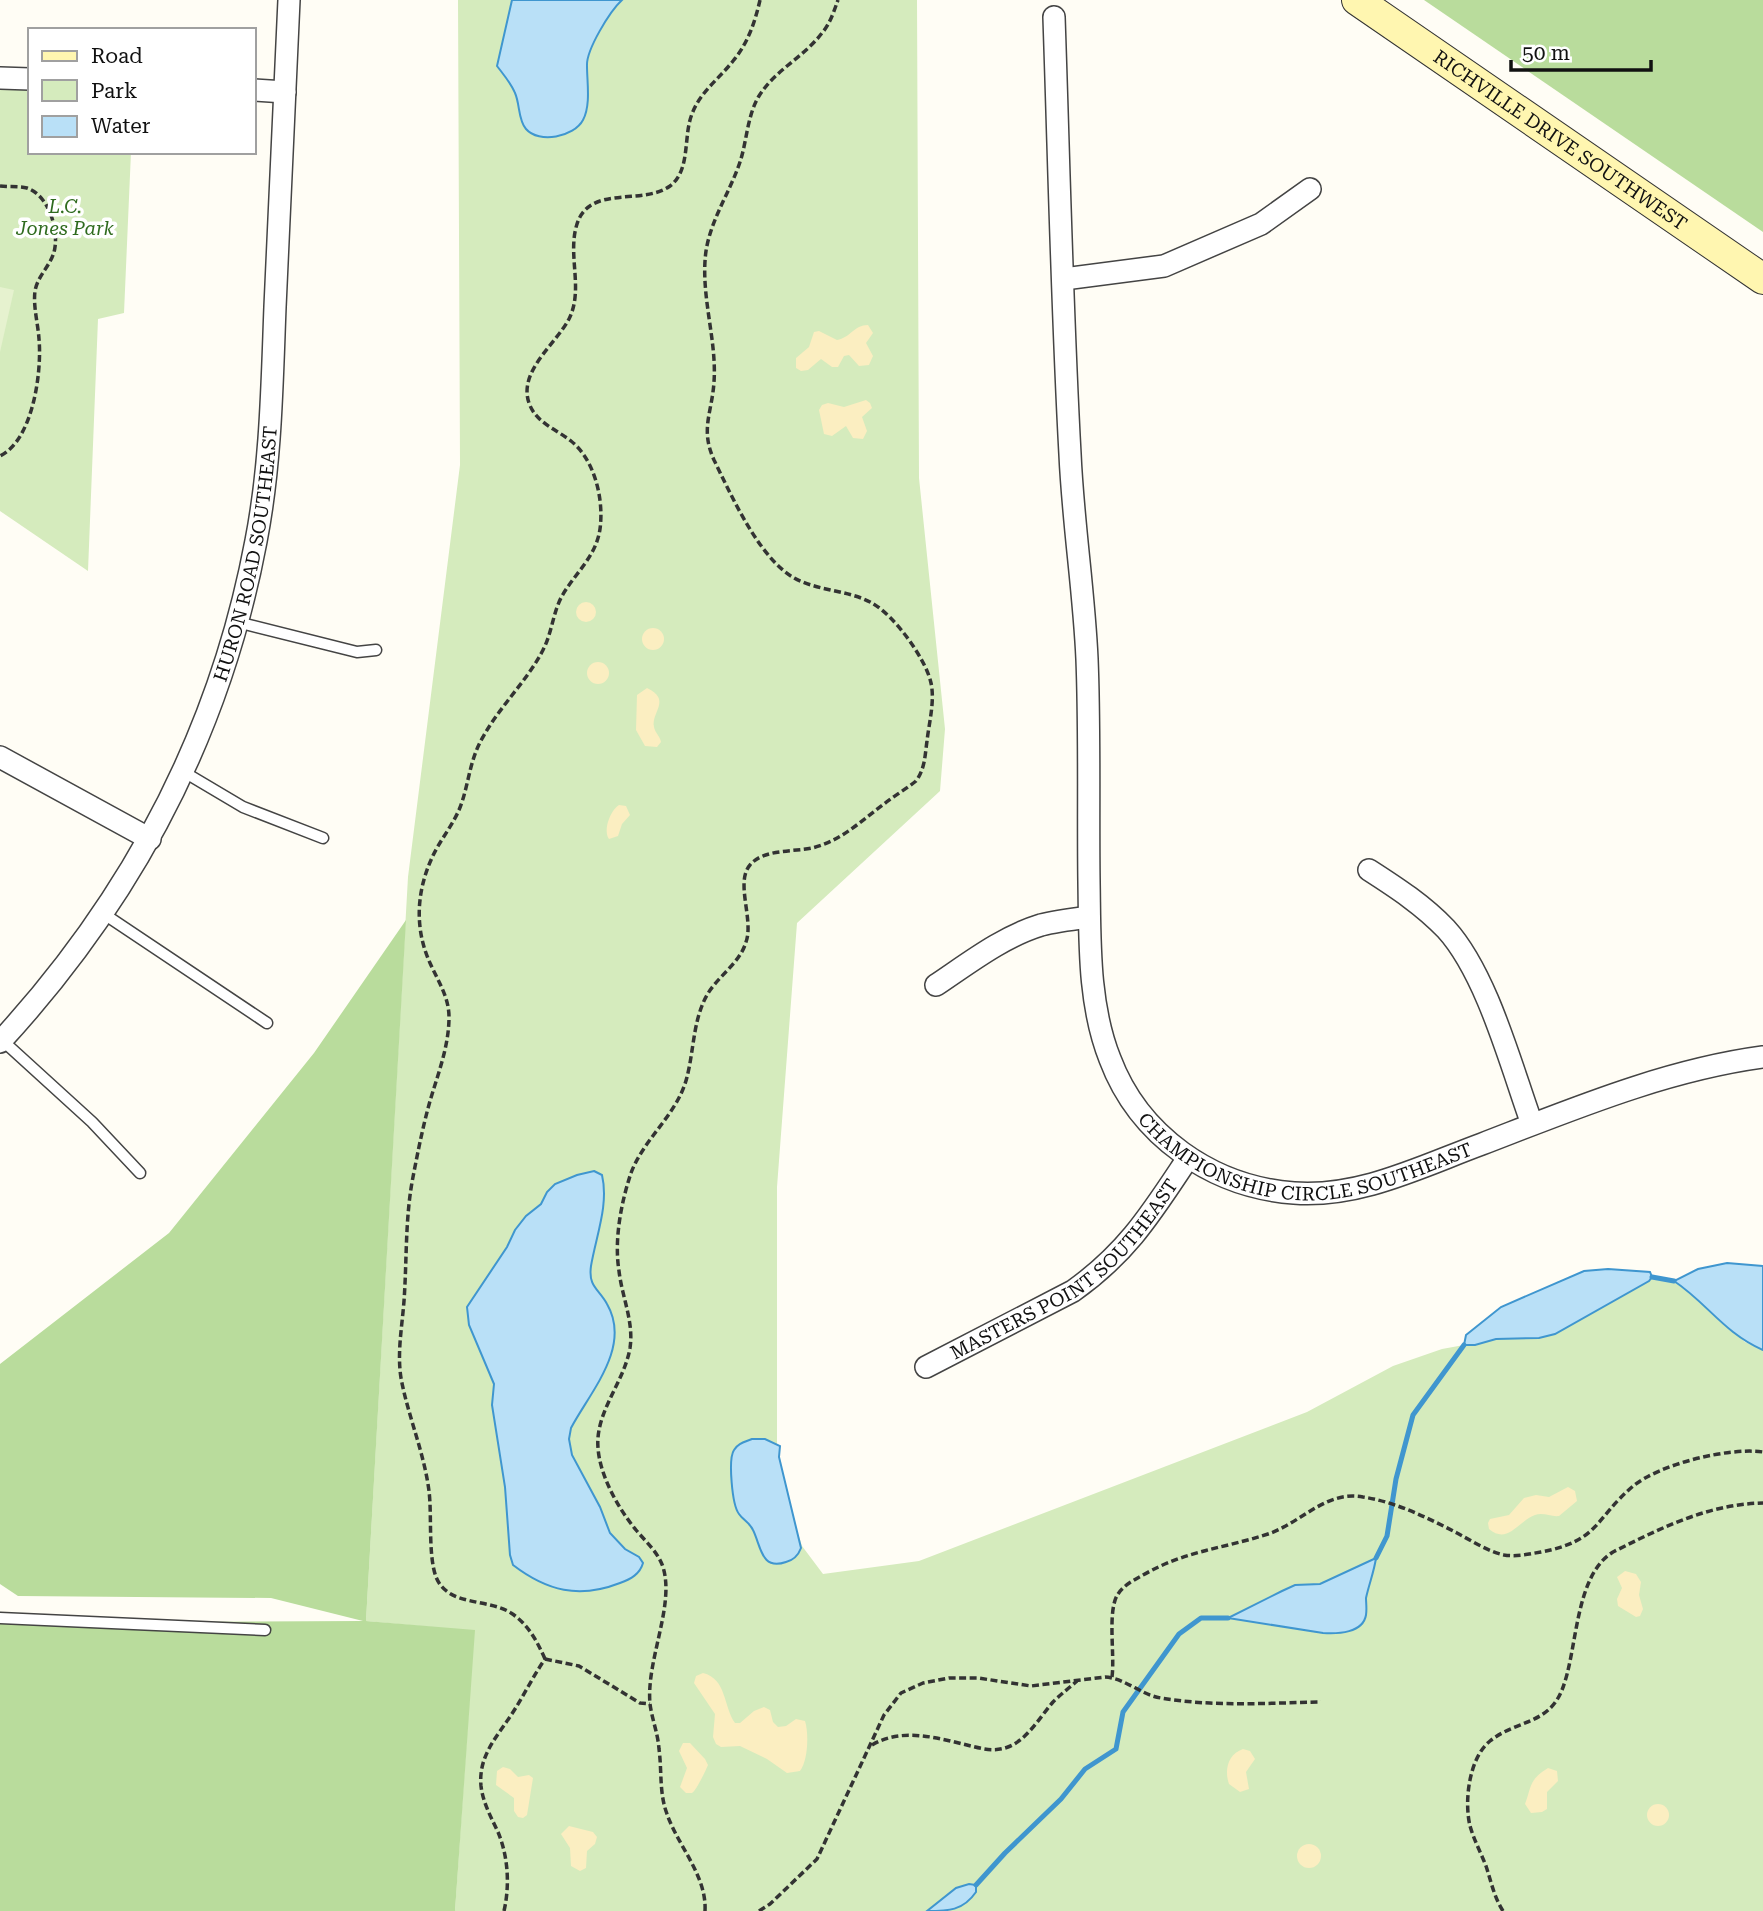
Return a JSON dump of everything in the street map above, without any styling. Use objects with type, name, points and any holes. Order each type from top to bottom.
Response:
[{"type":"main road","name":"RICHVILLE DRIVE SOUTHWEST","points":[[1357,0],[1763,279]]},
{"type":"street","name":"HURON ROAD SOUTHEAST","points":[[1,1041],[49,986],[104,914],[150,839],[184,772],[212,704],[237,622],[256,542],[267,458],[289,0]]},
{"type":"street","name":"CHAMPIONSHIP CIRCLE SOUTHEAST","points":[[1054,17],[1070,456],[1087,657],[1089,917],[1096,1002],[1108,1056],[1119,1081],[1134,1104],[1161,1136],[1205,1168],[1243,1184],[1297,1194],[1325,1193],[1366,1186],[1392,1178],[1532,1124],[1679,1073],[1763,1057]]},
{"type":"street","points":[[0,78],[28,79]]},
{"type":"street","points":[[256,90],[285,92]]},
{"type":"street","points":[[1063,279],[1164,266],[1261,225],[1310,189]]},
{"type":"street","points":[[0,757],[150,839]]},
{"type":"street","points":[[1369,870],[1428,911],[1448,931],[1464,954],[1489,1005],[1532,1124]]},
{"type":"street","points":[[936,985],[991,948],[1016,935],[1042,925],[1089,917]]},
{"type":"street","name":"MASTERS POINT SOUTHEAST","points":[[926,1367],[1073,1291],[1095,1275],[1135,1236],[1188,1158]]},
{"type":"lane","points":[[237,622],[357,652],[376,650]]},
{"type":"lane","points":[[184,772],[243,807],[323,838]]},
{"type":"lane","points":[[104,914],[267,1023]]},
{"type":"lane","points":[[1,1041],[92,1122],[140,1173]]},
{"type":"lane","points":[[0,1618],[265,1630]]},
{"type":"path","points":[[545,1659],[534,1637],[513,1614],[489,1604],[455,1596],[445,1591],[440,1584],[434,1568],[426,1469],[400,1371],[407,1212],[449,1020],[447,998],[420,936],[420,902],[429,865],[460,807],[478,746],[497,714],[541,654],[561,597],[590,558],[599,536],[599,494],[586,458],[574,443],[539,419],[527,398],[534,370],[572,311],[576,287],[575,235],[579,220],[584,211],[596,203],[656,192],[668,187],[677,178],[682,167],[694,109],[705,90],[742,50],[760,0]]},
{"type":"path","points":[[705,1911],[699,1879],[664,1807],[659,1747],[650,1704],[651,1669],[666,1592],[663,1568],[655,1552],[628,1520],[618,1502],[602,1466],[597,1444],[602,1417],[625,1367],[631,1342],[617,1251],[623,1207],[630,1176],[639,1155],[685,1086],[696,1026],[705,998],[746,944],[749,924],[744,879],[748,867],[766,855],[821,845],[839,837],[912,784],[923,767],[931,708],[932,684],[926,669],[887,614],[858,597],[798,581],[769,556],[744,517],[715,461],[707,437],[714,382],[705,279],[705,258],[710,234],[741,160],[758,99],[780,71],[824,32],[838,0]]},
{"type":"path","points":[[0,186],[29,189],[44,200],[54,224],[55,248],[39,276],[35,293],[40,341],[36,390],[23,432],[10,451],[0,456]]},
{"type":"path","points":[[1112,1677],[1112,1623],[1114,1603],[1120,1591],[1134,1580],[1183,1556],[1279,1530],[1336,1497],[1358,1496],[1401,1508],[1493,1552],[1513,1556],[1570,1546],[1583,1539],[1631,1488],[1651,1476],[1706,1457],[1743,1451],[1763,1452]]},
{"type":"path","points":[[1503,1911],[1470,1825],[1468,1801],[1474,1767],[1482,1750],[1493,1739],[1540,1717],[1551,1709],[1557,1700],[1569,1668],[1584,1598],[1594,1570],[1613,1552],[1695,1514],[1729,1505],[1763,1503]]},
{"type":"path","points":[[545,1659],[579,1666],[640,1703],[650,1704]]},
{"type":"path","points":[[504,1911],[507,1894],[506,1870],[502,1843],[481,1786],[483,1761],[492,1741],[545,1659]]},
{"type":"path","points":[[759,1911],[770,1904],[817,1859],[884,1715],[893,1701],[910,1688],[923,1683],[965,1677],[1031,1686],[1112,1677],[1148,1695],[1207,1703],[1321,1702]]},
{"type":"path","points":[[870,1746],[883,1738],[900,1735],[943,1740],[990,1750],[1006,1748],[1027,1733],[1054,1702],[1078,1681]]},
{"type":"green space","points":[[458,0],[917,0],[919,478],[945,729],[940,791],[797,923],[777,1187],[777,1450],[788,1503],[802,1546],[823,1574],[919,1561],[1307,1412],[1393,1366],[1442,1349],[1496,1339],[1555,1334],[1652,1277],[1674,1281],[1745,1342],[1763,1350],[1763,1911],[455,1911],[474,1631],[366,1621],[408,877],[460,465]]},
{"type":"green space","points":[[1424,0],[1763,0],[1763,232]]},
{"type":"green space","name":"L.C. Jones Park","points":[[0,88],[28,89],[28,154],[131,154],[124,313],[98,319],[88,571],[0,511]]},
{"type":"green space","points":[[0,287],[14,290],[0,352]]},
{"type":"green space","points":[[406,920],[366,1621],[475,1630],[455,1911],[0,1911],[0,1623],[363,1621],[271,1598],[18,1596],[0,1584],[0,1364],[169,1233],[314,1053]]},
{"type":"sand","points":[[868,325],[873,333],[866,343],[873,356],[869,365],[859,366],[849,355],[844,356],[838,367],[832,367],[821,359],[808,370],[801,371],[796,368],[796,358],[809,347],[814,332],[819,331],[837,340],[859,327]]},
{"type":"sand","points":[[866,400],[872,408],[862,417],[867,431],[863,439],[853,438],[846,426],[832,436],[824,434],[819,410],[822,405],[828,403],[844,407]]},
{"type":"sand","points":[[582,602],[590,602],[596,612],[590,622],[582,622],[576,616],[576,608]]},
{"type":"sand","points":[[653,628],[663,635],[664,639],[657,649],[653,650],[643,643],[642,639],[649,629]]},
{"type":"sand","points":[[594,662],[602,662],[609,669],[609,677],[602,684],[594,684],[587,677],[587,669]]},
{"type":"sand","points":[[647,688],[658,697],[659,702],[654,722],[661,742],[657,747],[645,746],[636,730],[637,695]]},
{"type":"sand","points":[[619,805],[626,806],[630,815],[622,824],[618,836],[609,839],[608,821]]},
{"type":"sand","points":[[1568,1487],[1575,1491],[1577,1501],[1559,1516],[1535,1515],[1502,1534],[1489,1529],[1490,1519],[1509,1515],[1524,1498],[1536,1495],[1549,1497]]},
{"type":"sand","points":[[1625,1571],[1636,1574],[1641,1582],[1639,1595],[1643,1609],[1640,1616],[1636,1617],[1618,1606],[1617,1599],[1622,1588],[1617,1577]]},
{"type":"sand","points":[[703,1673],[711,1676],[721,1687],[735,1723],[740,1723],[754,1711],[764,1707],[770,1710],[773,1722],[778,1727],[786,1726],[796,1719],[805,1721],[807,1747],[800,1771],[787,1773],[767,1759],[740,1746],[721,1747],[716,1744],[713,1737],[715,1714],[694,1683],[696,1676]]},
{"type":"sand","points":[[683,1743],[690,1743],[708,1765],[692,1793],[686,1793],[680,1787],[687,1768],[679,1751]]},
{"type":"sand","points":[[1243,1749],[1250,1751],[1255,1759],[1246,1772],[1249,1789],[1240,1792],[1229,1784],[1227,1768],[1234,1755]]},
{"type":"sand","points":[[503,1767],[510,1769],[518,1777],[529,1775],[533,1778],[527,1815],[523,1818],[518,1817],[514,1811],[514,1798],[496,1785],[497,1771]]},
{"type":"sand","points":[[1548,1768],[1557,1771],[1558,1781],[1547,1792],[1547,1809],[1531,1813],[1525,1804],[1530,1787],[1537,1776]]},
{"type":"sand","points":[[1658,1804],[1666,1807],[1669,1815],[1666,1823],[1658,1826],[1650,1823],[1647,1815],[1650,1807]]},
{"type":"sand","points":[[569,1826],[593,1832],[597,1837],[595,1844],[587,1851],[586,1868],[580,1871],[571,1866],[570,1848],[561,1834]]},
{"type":"sand","points":[[1309,1844],[1318,1847],[1321,1856],[1318,1865],[1309,1868],[1300,1865],[1297,1856],[1300,1847]]},
{"type":"water","points":[[512,0],[622,0],[605,21],[590,50],[587,66],[588,101],[583,120],[572,131],[556,136],[539,136],[526,129],[522,121],[517,97],[497,66]]},
{"type":"water","points":[[594,1171],[602,1175],[604,1198],[590,1273],[595,1287],[607,1304],[615,1336],[606,1369],[571,1428],[569,1439],[572,1455],[600,1507],[610,1533],[643,1563],[637,1573],[624,1581],[591,1591],[577,1591],[564,1590],[538,1581],[513,1565],[505,1487],[492,1405],[494,1384],[469,1325],[467,1307],[507,1247],[515,1230],[526,1216],[541,1204],[547,1192],[555,1184]]},
{"type":"water","points":[[1727,1263],[1763,1266],[1763,1350],[1737,1335],[1674,1281],[1698,1269]]},
{"type":"water","points":[[1608,1269],[1650,1272],[1652,1277],[1555,1334],[1539,1338],[1496,1339],[1464,1345],[1466,1335],[1501,1307],[1584,1271]]},
{"type":"water","points":[[752,1439],[765,1439],[780,1446],[779,1457],[801,1548],[791,1560],[778,1564],[771,1563],[763,1555],[752,1528],[739,1514],[734,1501],[732,1455],[738,1446]]},
{"type":"water","points":[[1376,1558],[1366,1598],[1366,1615],[1364,1621],[1355,1629],[1323,1633],[1228,1618],[1295,1585],[1320,1584]]},
{"type":"water","points":[[976,1885],[976,1892],[966,1903],[948,1910],[927,1911],[956,1888]]},
{"type":"waterway","points":[[1652,1277],[1674,1281]]},
{"type":"waterway","points":[[1376,1558],[1387,1536],[1396,1479],[1413,1415],[1464,1345]]},
{"type":"waterway","points":[[976,1885],[1061,1799],[1085,1769],[1116,1749],[1123,1712],[1179,1634],[1201,1618],[1228,1618]]}]
